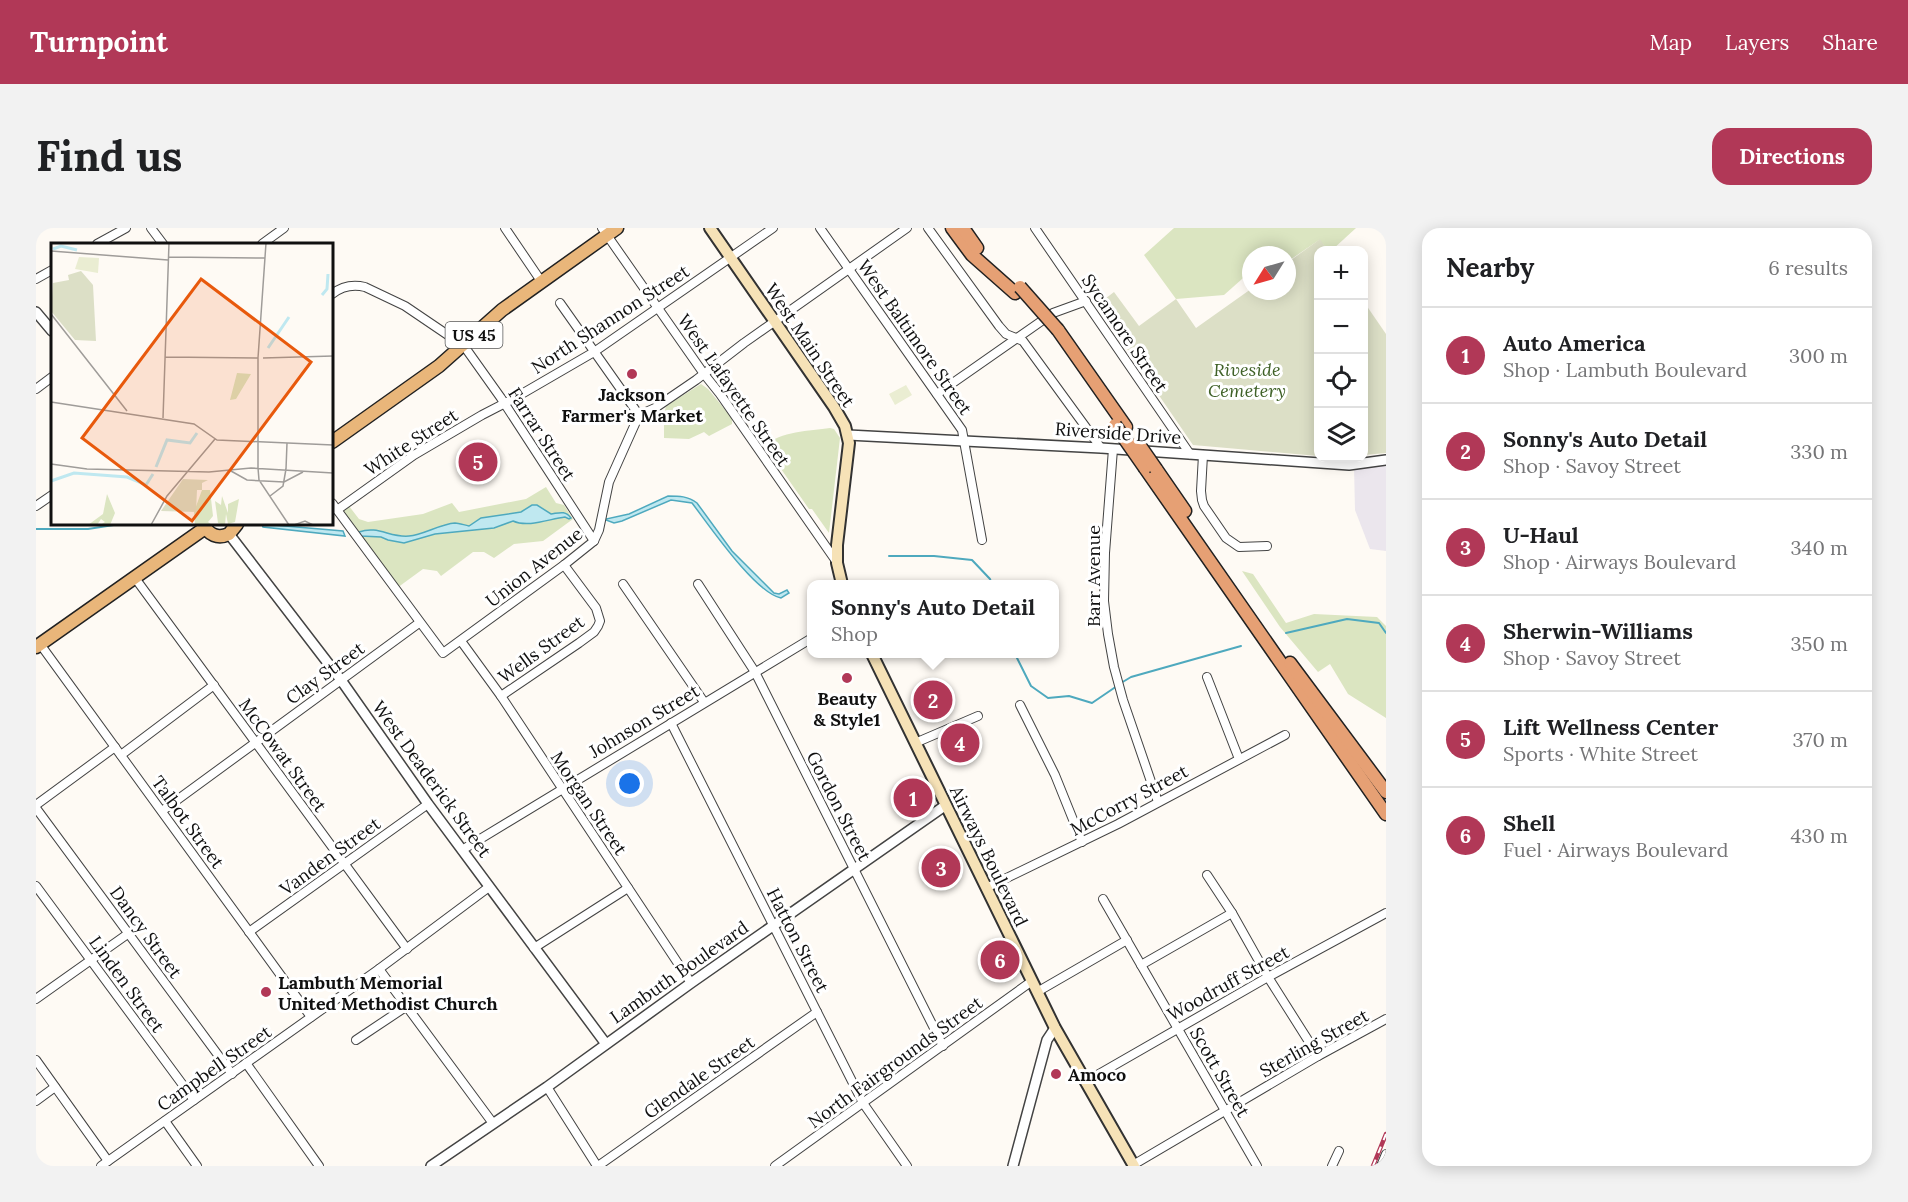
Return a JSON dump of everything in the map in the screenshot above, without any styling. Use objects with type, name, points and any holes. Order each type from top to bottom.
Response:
[{"type":"highway","points":[[952,228],[972,255],[1017,290]]},
{"type":"highway","points":[[963,228],[981,252],[1055,332],[1284,654],[1386,792]]},
{"type":"highway","points":[[1151,469],[1386,814]]},
{"type":"main road","name":"West Main Street","points":[[710,228],[834,407],[848,435],[849,455],[837,545],[837,563]]},
{"type":"main road","name":"US 45","points":[[333,441],[439,366],[502,310],[608,230]]},
{"type":"main road","points":[[38,645],[135,578],[204,526],[213,535],[224,536],[233,529]]},
{"type":"main road","points":[[837,563],[841,580]]},
{"type":"main road","name":"Airways Boulevard","points":[[874,658],[1055,1028],[1133,1166]]},
{"type":"street","points":[[99,243],[126,228]]},
{"type":"street","points":[[151,228],[162,243]]},
{"type":"street","points":[[263,243],[284,228]]},
{"type":"street","points":[[505,228],[541,281]]},
{"type":"street","name":"North Shannon Street","points":[[505,404],[594,352],[773,228]]},
{"type":"street","name":"West Baltimore Street","points":[[820,228],[962,430],[982,540]]},
{"type":"street","points":[[560,303],[639,416],[655,408],[704,374],[774,321],[907,228]]},
{"type":"street","points":[[928,228],[999,326],[1006,334],[1023,341],[1101,448]]},
{"type":"street","name":"Sycamore Street","points":[[1035,228],[1190,454]]},
{"type":"street","name":"West Lafayette Street","points":[[608,230],[657,307],[837,563]]},
{"type":"street","points":[[36,279],[51,271]]},
{"type":"street","points":[[333,293],[339,288],[359,285],[365,287],[412,310],[464,346]]},
{"type":"street","points":[[937,394],[1053,313],[1086,301]]},
{"type":"street","points":[[36,312],[51,330]]},
{"type":"street","name":"Farrar Street","points":[[464,346],[505,404],[594,541]]},
{"type":"street","points":[[36,389],[51,378]]},
{"type":"street","name":"White Street","points":[[334,507],[414,455],[505,404]]},
{"type":"street","name":"Union Avenue","points":[[419,623],[443,653],[594,541],[599,529],[609,482],[639,416]]},
{"type":"street","name":"Riverside Drive","points":[[848,435],[1101,448],[1349,465],[1386,460]]},
{"type":"street","name":"Barr Avenue","points":[[1113,449],[1106,533],[1104,602],[1117,680],[1158,802]]},
{"type":"street","points":[[1203,455],[1202,500],[1226,538],[1239,547],[1267,546]]},
{"type":"street","points":[[36,506],[51,496]]},
{"type":"street","points":[[334,507],[419,623]]},
{"type":"street","name":"West Deaderick Street","points":[[233,529],[428,804],[606,1044]]},
{"type":"street","name":"Wells Street","points":[[501,696],[579,643],[594,632],[598,626],[600,621],[596,608],[564,565]]},
{"type":"street","name":"McCowat Street","points":[[135,578],[407,949]]},
{"type":"street","points":[[623,584],[704,702]]},
{"type":"street","name":"Gordon Street","points":[[698,584],[755,672],[943,1046]]},
{"type":"street","name":"Clay Street","points":[[162,811],[419,623]]},
{"type":"street","name":"Morgan Street","points":[[461,641],[501,696],[692,983]]},
{"type":"street","name":"Johnson Street","points":[[462,850],[807,641]]},
{"type":"street","name":"Talbot Street","points":[[38,645],[121,755],[311,1017]]},
{"type":"street","points":[[1207,677],[1239,759]]},
{"type":"street","points":[[121,755],[214,685]]},
{"type":"street","points":[[1020,705],[1055,775],[1082,842]]},
{"type":"street","points":[[915,743],[978,716]]},
{"type":"street","name":"Hatton Street","points":[[671,723],[863,1103],[907,1166]]},
{"type":"street","name":"McCorry Street","points":[[986,888],[1082,842],[1285,735]]},
{"type":"street","points":[[36,806],[115,747]]},
{"type":"street","name":"Vanden Street","points":[[249,932],[428,804]]},
{"type":"street","name":"Lambuth Boulevard","points":[[431,1166],[492,1122],[547,1087],[946,805]]},
{"type":"street","name":"Dancy Street","points":[[36,806],[232,1074]]},
{"type":"street","points":[[1207,875],[1318,1056]]},
{"type":"street","name":"Linden Street","points":[[36,886],[194,1100]]},
{"type":"street","name":"Campbell Street","points":[[101,1166],[407,949],[489,887]]},
{"type":"street","points":[[534,948],[627,888]]},
{"type":"street","name":"Scott Street","points":[[1103,898],[1257,1166]]},
{"type":"street","points":[[1142,965],[1232,913]]},
{"type":"street","name":"Woodruff Street","points":[[1085,1082],[1268,977],[1386,913]]},
{"type":"street","points":[[36,999],[129,933]]},
{"type":"street","points":[[1037,992],[1127,940]]},
{"type":"street","points":[[379,969],[492,1122]]},
{"type":"street","name":"North Fairgrounds Street","points":[[775,1166],[1032,981]]},
{"type":"street","points":[[356,1040],[407,1006]]},
{"type":"street","name":"Glendale Street","points":[[597,1166],[817,1012]]},
{"type":"street","name":"Sterling Street","points":[[1133,1166],[1318,1056],[1386,1019]]},
{"type":"street","points":[[1006,1166],[1014,1163],[1047,1040],[1055,1028]]},
{"type":"street","points":[[36,1060],[108,1161]]},
{"type":"street","points":[[246,1063],[319,1166]]},
{"type":"street","points":[[36,1101],[55,1087]]},
{"type":"street","points":[[547,1087],[597,1166]]},
{"type":"street","points":[[165,1120],[197,1166]]},
{"type":"street","points":[[1332,1166],[1339,1151]]},
{"type":"street","points":[[1381,1166],[1386,1154]]},
{"type":"shaded area","points":[[1386,463],[1386,551],[1370,549],[1355,510],[1354,467]]},
{"type":"green space","points":[[1174,228],[1356,228],[1336,246],[1324,246],[1319,240],[1296,256],[1296,246],[1242,246],[1242,279],[1224,295],[1176,299],[1144,255]]},
{"type":"green space","name":"Riveside Cemetery","points":[[1320,239],[1324,246],[1314,246],[1314,456],[1193,445],[1097,305],[1114,292],[1139,326],[1176,299],[1196,328],[1242,295],[1242,300],[1296,300],[1296,256]]},
{"type":"green space","points":[[1368,308],[1386,334],[1386,453],[1368,455]]},
{"type":"green space","points":[[701,384],[708,389],[732,418],[732,424],[709,436],[704,432],[689,439],[664,438],[666,406]]},
{"type":"green space","points":[[906,385],[912,395],[895,405],[889,394]]},
{"type":"green space","points":[[834,429],[840,438],[829,533],[812,509],[809,509],[765,446],[779,437]]},
{"type":"green space","points":[[546,487],[556,503],[564,505],[573,519],[543,541],[514,544],[494,558],[484,552],[473,552],[441,576],[437,571],[423,569],[397,588],[343,515],[343,510],[349,506],[359,519],[368,522],[423,514],[452,503],[459,512],[526,499]]},
{"type":"green space","points":[[1242,571],[1253,574],[1286,623],[1314,614],[1377,617],[1386,626],[1386,718],[1348,694],[1330,664],[1318,672],[1280,627]]},
{"type":"water","points":[[668,496],[680,496],[697,503],[732,551],[774,593],[779,594],[787,590],[789,593],[781,598],[770,593],[746,572],[692,503],[671,500],[622,521],[614,523],[606,520],[629,514]]},
{"type":"water","points":[[532,505],[537,505],[551,514],[564,513],[571,518],[525,524],[513,521],[494,528],[435,534],[404,543],[381,537],[361,536],[359,532],[372,530],[402,536],[414,535],[449,524],[469,526],[481,518],[521,512]]},
{"type":"water","points":[[262,525],[274,525],[343,531],[345,536],[263,527]]},
{"type":"waterway","points":[[36,529],[88,529],[114,525]]},
{"type":"waterway","points":[[889,556],[934,556],[972,560],[990,580]]},
{"type":"waterway","points":[[1286,633],[1347,619],[1379,623],[1386,633]]},
{"type":"waterway","points":[[1121,683],[1131,677],[1241,646]]},
{"type":"waterway","points":[[1017,658],[1031,686],[1048,698],[1069,696],[1092,703],[1117,686]]},
{"type":"railway","points":[[1373,1166],[1386,1134]]},
{"type":"place","name":"Jackson Farmer's Market","points":[[632,374]]},
{"type":"place","name":"Lift Wellness Center","points":[[478,462]]},
{"type":"place","name":"Beauty & Style1","points":[[847,678]]},
{"type":"place","name":"Sonny's Auto Detail","points":[[933,700]]},
{"type":"place","name":"Sherwin-Williams","points":[[960,743]]},
{"type":"place","name":"Auto America","points":[[913,798]]},
{"type":"place","name":"U-Haul","points":[[941,868]]},
{"type":"place","name":"Shell","points":[[1000,960]]},
{"type":"place","name":"Lambuth Memorial United Methodist Church","points":[[266,992]]},
{"type":"place","name":"Amoco","points":[[1056,1074]]}]
